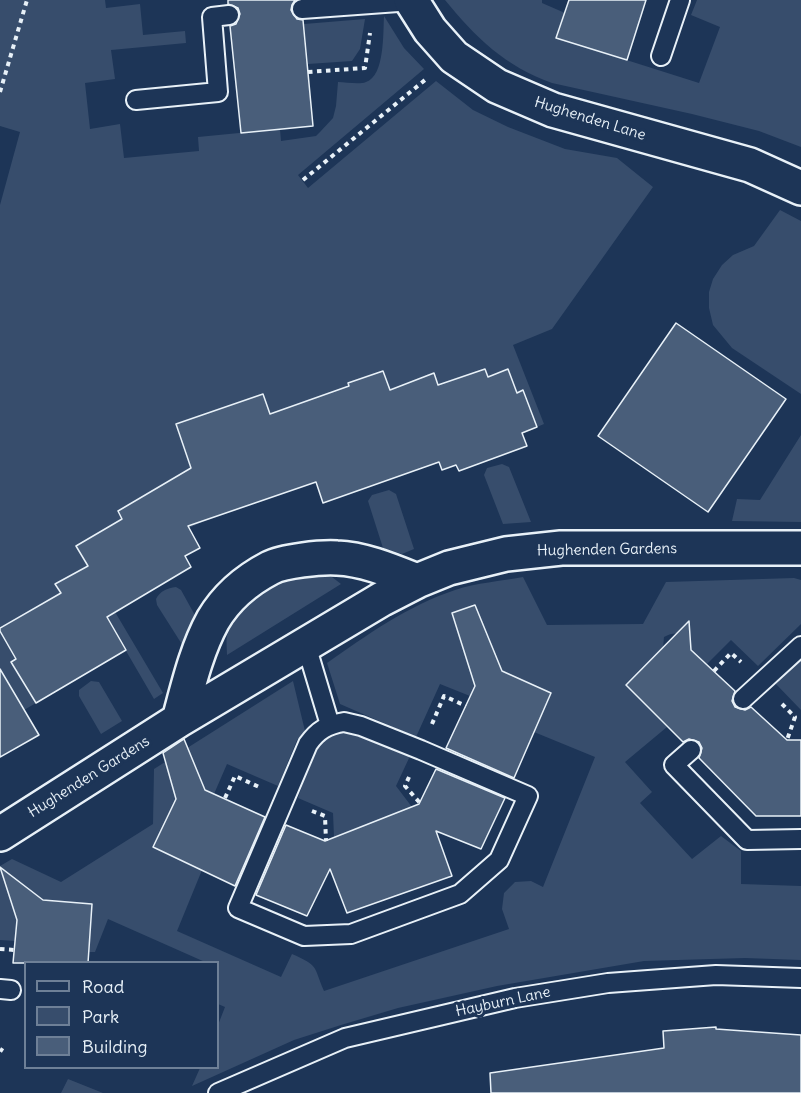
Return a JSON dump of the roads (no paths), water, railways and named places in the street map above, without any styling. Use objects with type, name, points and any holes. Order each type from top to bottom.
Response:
[{"type":"street","name":"Hughenden Lane","points":[[412,0],[430,30],[454,57],[496,86],[553,110],[750,165],[801,188]]},
{"type":"street","name":"Hughenden Gardens","points":[[0,834],[179,720],[382,599],[449,568],[506,554],[561,548],[801,548]]},
{"type":"street","points":[[179,720],[197,657],[213,620],[236,591],[272,567],[308,559],[339,558],[379,567],[417,581]]},
{"type":"lane","points":[[302,9],[412,0]]},
{"type":"lane","points":[[661,56],[680,0]]},
{"type":"lane","points":[[136,100],[218,92],[217,11]]},
{"type":"lane","points":[[306,645],[330,725]]},
{"type":"lane","points":[[743,699],[801,646]]},
{"type":"lane","points":[[344,722],[361,726],[528,796],[499,860],[460,894],[351,934],[304,936],[238,908],[308,744],[317,732],[330,725],[344,722]]},
{"type":"lane","points":[[691,750],[674,765],[747,840],[801,839]]},
{"type":"lane","name":"Hayburn Lane","points":[[218,1093],[345,1038],[515,998],[608,983],[716,975],[801,978]]}]
